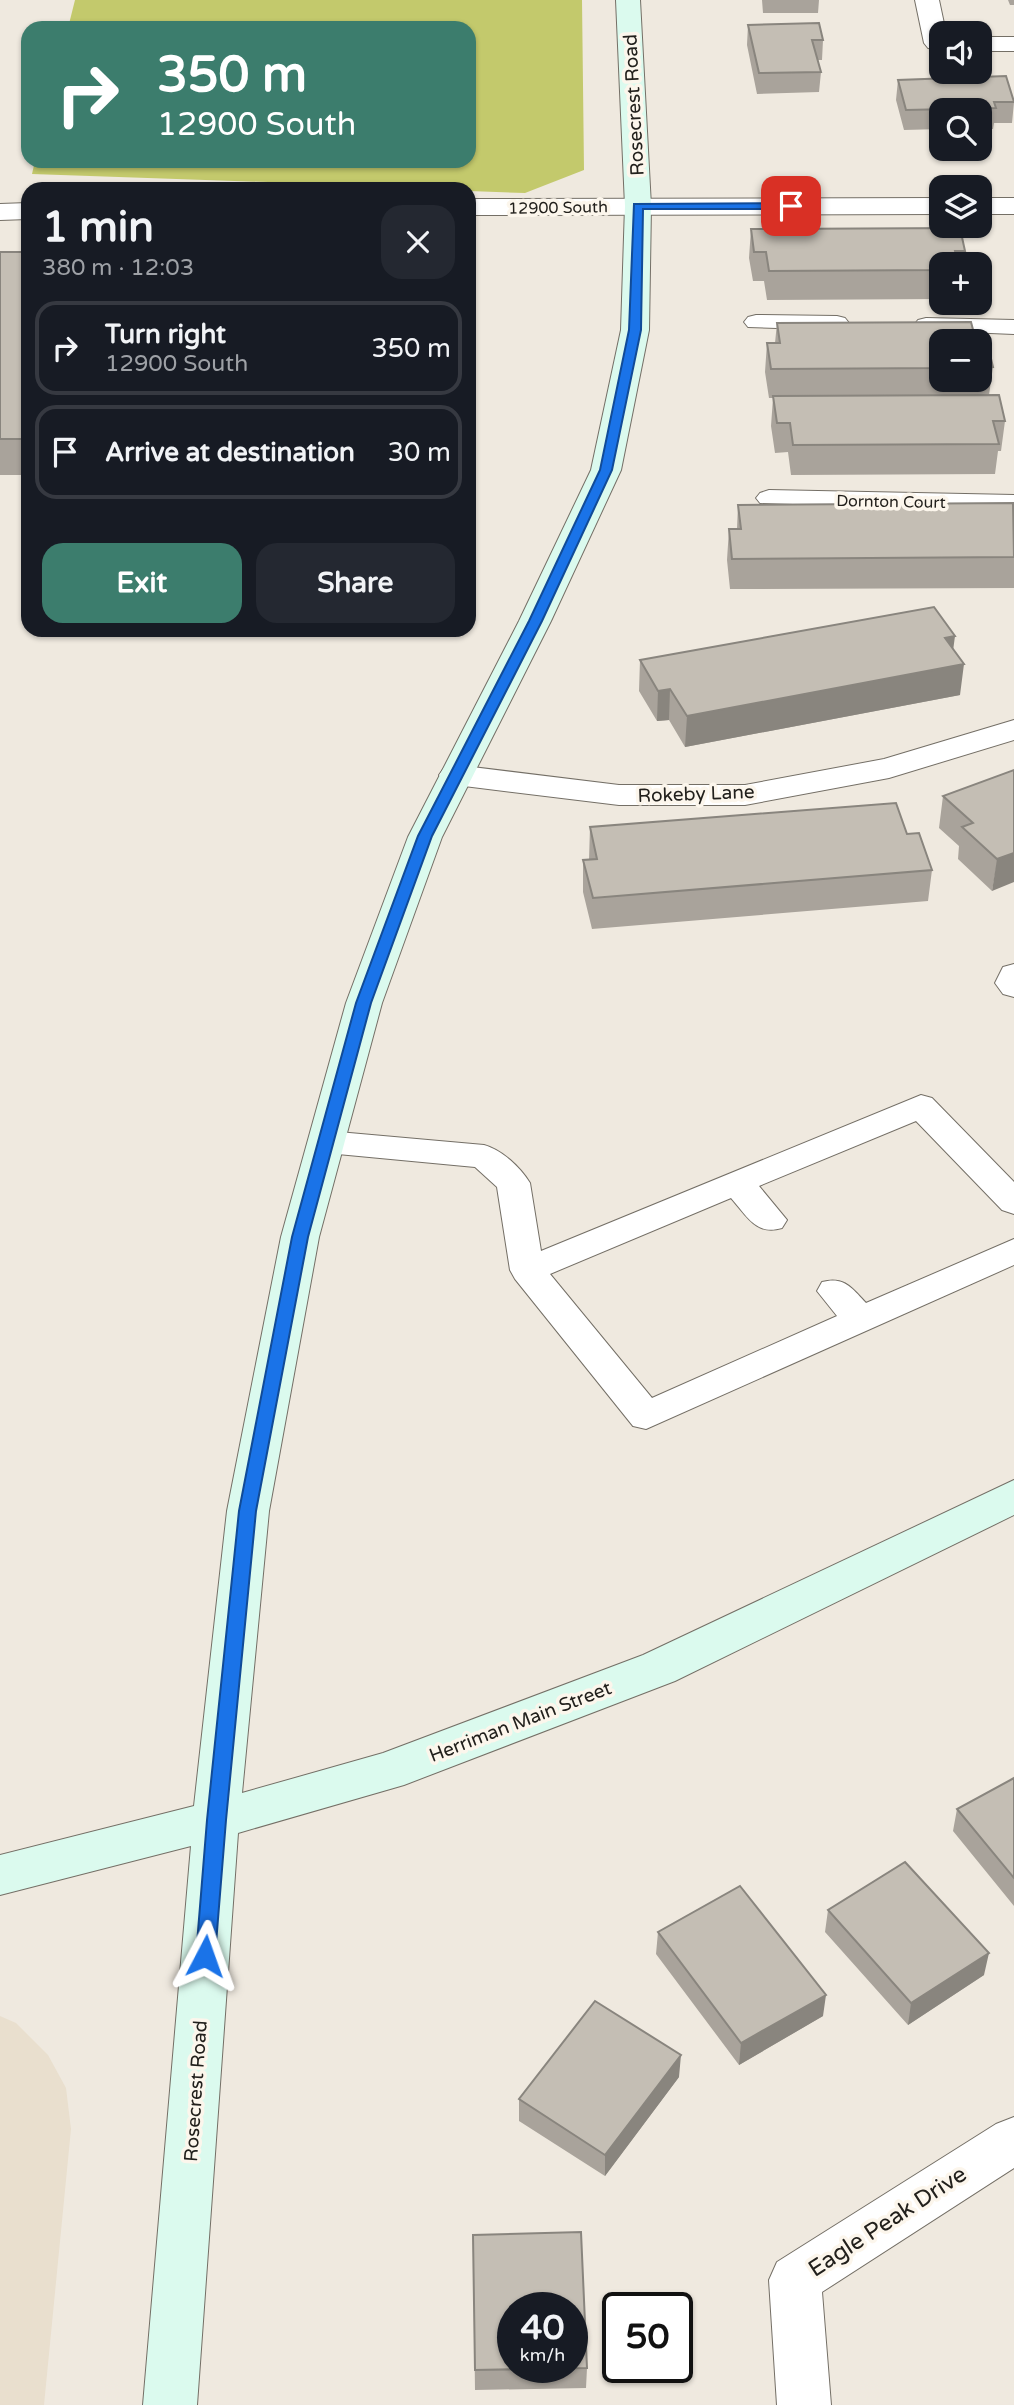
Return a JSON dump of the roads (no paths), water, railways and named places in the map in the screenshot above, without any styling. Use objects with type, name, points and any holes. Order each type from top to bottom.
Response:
[{"type":"main road","name":"Rosecrest Road","points":[[170,2405],[216,1820],[248,1511],[300,1237],[364,1003],[425,836],[535,621],[606,470],[635,330],[638,206],[628,0]]},
{"type":"main road","name":"Herriman Main Street","points":[[0,1875],[216,1820],[388,1771],[659,1668],[1014,1496]]},
{"type":"street","points":[[927,0],[933,21]]},
{"type":"street","points":[[992,44],[1014,44]]},
{"type":"street","name":"12900 South","points":[[476,207],[929,206]]},
{"type":"street","points":[[992,206],[1014,206]]},
{"type":"street","points":[[0,212],[21,211]]},
{"type":"street","name":"Rokeby Lane","points":[[456,775],[619,795],[745,795],[889,768],[1014,730]]},
{"type":"street","name":"Eagle Peak Drive","points":[[804,2405],[795,2280],[1014,2140]]},
{"type":"lane","points":[[756,322],[863,324]]},
{"type":"lane","points":[[903,325],[1014,327]]},
{"type":"lane","name":"Dornton Court","points":[[769,498],[1014,503]]},
{"type":"lane","points":[[1014,974],[1010,983],[1014,987]]},
{"type":"lane","points":[[527,1270],[921,1106],[1014,1202]]},
{"type":"lane","points":[[327,1142],[484,1156],[513,1183],[527,1270],[646,1416],[1014,1251]]},
{"type":"lane","points":[[736,1182],[770,1220]]},
{"type":"lane","points":[[834,1291],[861,1320]]}]
